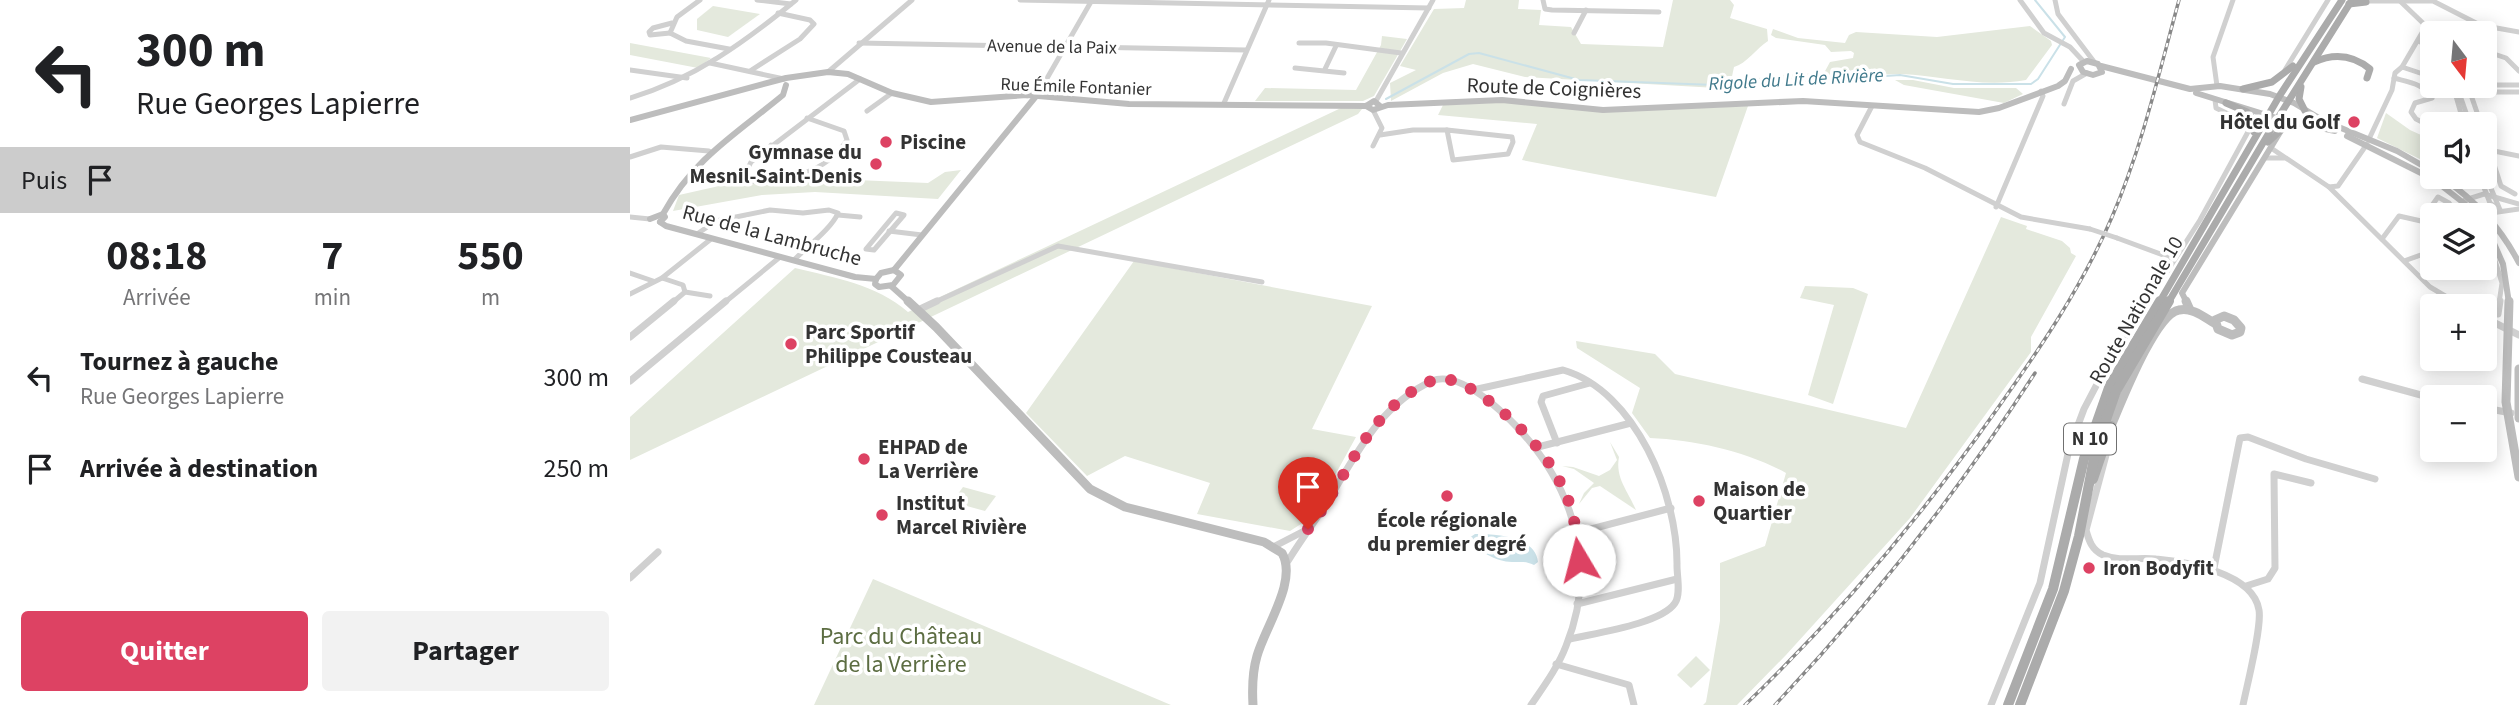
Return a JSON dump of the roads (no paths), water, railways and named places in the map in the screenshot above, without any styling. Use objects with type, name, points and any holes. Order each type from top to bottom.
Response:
[{"type":"main road","points":[[2347,2],[2368,1]]},
{"type":"main road","name":"Route Nationale 10","points":[[2008,705],[2053,589],[2084,459],[2101,405],[2127,354],[2224,195],[2304,56],[2347,2]]},
{"type":"main road","name":"N 10","points":[[2020,705],[2064,591],[2106,416],[2122,379],[2267,146],[2288,100],[2347,2]]},
{"type":"main road","points":[[2243,89],[2264,86],[2279,78],[2299,57],[2304,56]]},
{"type":"main road","points":[[2313,62],[2329,56],[2350,58],[2370,69],[2367,78]]},
{"type":"main road","points":[[2300,83],[2302,86],[2299,99],[2305,111]]},
{"type":"main road","points":[[2220,103],[2253,116],[2257,124],[2254,139]]},
{"type":"main road","points":[[2267,146],[2282,129]]},
{"type":"main road","points":[[2089,482],[2095,477],[2112,426]]},
{"type":"street","points":[[670,33],[672,23],[679,15],[700,0]]},
{"type":"street","points":[[757,0],[793,2]]},
{"type":"street","points":[[828,72],[912,0]]},
{"type":"street","points":[[1020,0],[1268,2],[1429,8]]},
{"type":"street","points":[[1373,146],[1380,135],[1382,123],[1374,106],[1401,53],[1433,0]]},
{"type":"street","points":[[1544,0],[1545,9],[1659,12]]},
{"type":"street","points":[[2020,0],[2044,33],[2066,44],[2087,73]]},
{"type":"street","points":[[2055,0],[2058,14],[2099,67]]},
{"type":"street","points":[[2217,86],[2213,57],[2233,0]]},
{"type":"street","points":[[1042,87],[1092,1]]},
{"type":"street","points":[[2279,78],[2327,1]]},
{"type":"street","points":[[2368,1],[2436,1],[2480,25],[2519,32]]},
{"type":"street","points":[[630,98],[688,78],[793,2]]},
{"type":"street","points":[[1224,103],[1268,2]]},
{"type":"street","points":[[2329,187],[2338,186],[2368,142],[2392,90],[2394,78],[2426,25],[2401,2]]},
{"type":"street","points":[[1574,33],[1586,10]]},
{"type":"street","points":[[750,71],[800,39],[814,24],[810,20],[779,13]]},
{"type":"street","points":[[672,23],[657,26],[649,32],[650,36],[670,33],[686,41],[729,49]]},
{"type":"street","name":"Avenue de la Paix","points":[[859,43],[1246,50]]},
{"type":"street","points":[[1299,43],[1401,53]]},
{"type":"street","points":[[1325,69],[1336,46]]},
{"type":"street","points":[[2497,55],[2506,58],[2519,72],[2519,84],[2497,85]]},
{"type":"street","points":[[662,218],[678,187],[709,151],[777,100],[786,81],[710,63]]},
{"type":"street","points":[[2081,64],[2170,86],[2220,103],[2325,128],[2368,142],[2420,166]]},
{"type":"street","name":"Route de Coignières","points":[[1374,106],[1502,100],[1603,110],[1803,101],[1979,112],[1999,108],[2064,83],[2071,69],[2081,64]]},
{"type":"street","points":[[2402,66],[2420,73]]},
{"type":"street","points":[[2064,104],[2073,81],[2099,67]]},
{"type":"street","points":[[1295,68],[1300,71],[1325,69],[1344,73]]},
{"type":"street","points":[[630,70],[688,78]]},
{"type":"street","name":"Rue Émile Fontanier","points":[[630,120],[828,72],[860,79],[892,93],[931,102],[1027,95],[1129,104],[1374,106]]},
{"type":"street","points":[[2394,78],[2430,93],[2432,98],[2415,103],[2411,109],[2414,117],[2420,121]]},
{"type":"street","points":[[807,118],[844,131],[847,140],[843,148],[804,176],[741,182],[751,162],[771,145],[807,118],[860,79]]},
{"type":"street","points":[[2170,86],[2196,90],[2217,86],[2243,89],[2288,100],[2418,168],[2467,201]]},
{"type":"street","points":[[876,279],[881,274],[894,270],[1048,89],[1042,87],[1031,90],[1027,95]]},
{"type":"street","points":[[1992,705],[2040,583],[2069,449],[2084,409],[2107,366],[2200,219],[2249,130],[2245,121],[2220,103],[2209,88]]},
{"type":"street","points":[[2220,103],[2237,102],[2238,97],[2229,89]]},
{"type":"street","points":[[1996,207],[2043,96],[2041,91]]},
{"type":"street","points":[[2477,112],[2472,95],[2476,92],[2519,92]]},
{"type":"street","points":[[867,111],[892,93]]},
{"type":"street","points":[[2462,98],[2466,112]]},
{"type":"street","points":[[1872,106],[1857,140],[1925,168],[1996,207],[2021,217],[2090,229],[2174,259]]},
{"type":"street","points":[[2465,107],[2476,109]]},
{"type":"street","points":[[2282,129],[2306,118],[2305,111]]},
{"type":"street","points":[[1380,135],[1409,129],[1447,130],[1512,137],[1513,142],[1508,154],[1453,160],[1447,130]]},
{"type":"street","points":[[771,145],[788,151]]},
{"type":"street","points":[[2190,310],[2182,297],[2265,159],[2267,146],[2292,160],[2329,187],[2430,287],[2442,294]]},
{"type":"street","points":[[630,157],[661,147],[709,151]]},
{"type":"street","points":[[2497,152],[2519,156]]},
{"type":"street","points":[[2265,159],[2276,157],[2292,160]]},
{"type":"street","points":[[2497,174],[2501,186],[2515,194]]},
{"type":"street","points":[[2454,189],[2467,201]]},
{"type":"street","points":[[2484,189],[2490,203],[2500,210]]},
{"type":"street","points":[[2492,189],[2500,210]]},
{"type":"street","points":[[2467,201],[2486,194],[2495,195],[2519,206]]},
{"type":"street","points":[[2434,203],[2438,197],[2447,203]]},
{"type":"street","points":[[2497,212],[2519,206]]},
{"type":"street","points":[[697,234],[716,221],[770,210],[803,213],[830,210],[838,215],[860,217]]},
{"type":"street","points":[[896,213],[904,215],[890,231],[874,250],[866,249],[896,213]]},
{"type":"street","points":[[794,260],[821,232],[834,223],[838,215]]},
{"type":"street","points":[[2382,239],[2399,216],[2420,221]]},
{"type":"street","points":[[630,218],[650,219]]},
{"type":"street","name":"Rue de la Lambruche","points":[[650,219],[653,223],[662,218],[666,226],[855,277],[876,279],[875,284],[879,287],[891,286]]},
{"type":"street","points":[[2497,228],[2507,237],[2519,263]]},
{"type":"street","points":[[881,230],[922,235]]},
{"type":"street","points":[[2497,236],[2515,274],[2515,334],[2505,374],[2505,411],[2519,477]]},
{"type":"street","points":[[630,295],[662,278],[711,239]]},
{"type":"street","points":[[918,310],[1058,246],[1262,282]]},
{"type":"street","points":[[2404,261],[2420,255]]},
{"type":"street","points":[[630,381],[780,257]]},
{"type":"street","points":[[2497,267],[2502,283],[2497,315]]},
{"type":"street","points":[[894,270],[901,275],[891,286],[918,310],[1090,489],[1132,509],[1275,546],[1288,561]]},
{"type":"street","points":[[630,273],[653,281]]},
{"type":"street","points":[[662,278],[684,285],[685,292]]},
{"type":"street","points":[[2187,287],[2187,300],[2195,308],[2217,320],[2190,310],[2180,309],[2167,315],[2133,376],[2112,426],[2086,530],[2089,542],[2108,558],[2155,559],[2241,581],[2246,586],[2258,602],[2260,614],[2243,705]]},
{"type":"street","points":[[630,337],[685,292],[710,296]]},
{"type":"street","points":[[2497,324],[2515,334]]},
{"type":"street","points":[[2497,410],[2519,416],[2519,369]]},
{"type":"street","points":[[1472,390],[1563,370],[1591,383],[1631,423],[1652,453],[1671,509],[1679,561],[1678,600],[1671,608],[1570,639]]},
{"type":"street","points":[[1253,705],[1250,687],[1252,669],[1286,583],[1288,561],[1357,448],[1377,424],[1404,399],[1434,380],[1444,378],[1472,390],[1516,423],[1538,447],[1564,492],[1576,533],[1579,560],[1577,604],[1570,639],[1531,705]]},
{"type":"street","points":[[2362,379],[2420,395]]},
{"type":"street","points":[[1557,443],[1541,402],[1543,396],[1591,383]]},
{"type":"street","points":[[1538,447],[1631,423]]},
{"type":"street","points":[[2213,573],[2240,438],[2248,437],[2306,459],[2375,479]]},
{"type":"street","points":[[2246,586],[2268,579],[2275,568],[2274,474],[2311,483]]},
{"type":"street","points":[[1576,533],[1671,509]]},
{"type":"street","points":[[1275,546],[1308,529]]},
{"type":"street","points":[[630,578],[658,552]]},
{"type":"street","points":[[1577,604],[1677,579]]},
{"type":"street","points":[[1556,664],[1629,685],[1634,704]]},
{"type":"water","points":[[1475,534],[1503,536],[1522,542],[1535,553],[1538,562],[1534,565],[1494,558],[1466,540]]},
{"type":"waterway","name":"Rigole du Lit de Rivière","points":[[1386,99],[1469,54],[1479,53],[1579,80],[1743,86],[1900,75],[1953,84],[2031,84],[2038,79],[2065,37],[2035,0]]},
{"type":"railway","points":[[1745,705],[1813,636],[1908,527],[1967,451],[2059,318],[2100,243],[2123,191],[2149,110],[2179,0]]},
{"type":"railway","points":[[1775,705],[1880,586],[1976,461],[2035,373]]},
{"type":"place","name":"Hôtel du Golf","points":[[2354,122]]},
{"type":"place","name":"Piscine","points":[[886,142]]},
{"type":"place","name":"Gymnase du Mesnil-Saint-Denis","points":[[876,164]]},
{"type":"place","name":"Parc Sportif Philippe Cousteau","points":[[791,344]]},
{"type":"place","name":"EHPAD de La Verrière","points":[[864,459]]},
{"type":"place","name":"École régionale du premier degré","points":[[1447,496]]},
{"type":"place","name":"Maison de Quartier","points":[[1699,501]]},
{"type":"place","name":"Institut Marcel Rivière","points":[[882,515]]},
{"type":"place","name":"Iron Bodyfit","points":[[2089,568]]},
{"type":"park label","name":"Parc du Château de la Verrière","points":[[901,650]]}]
